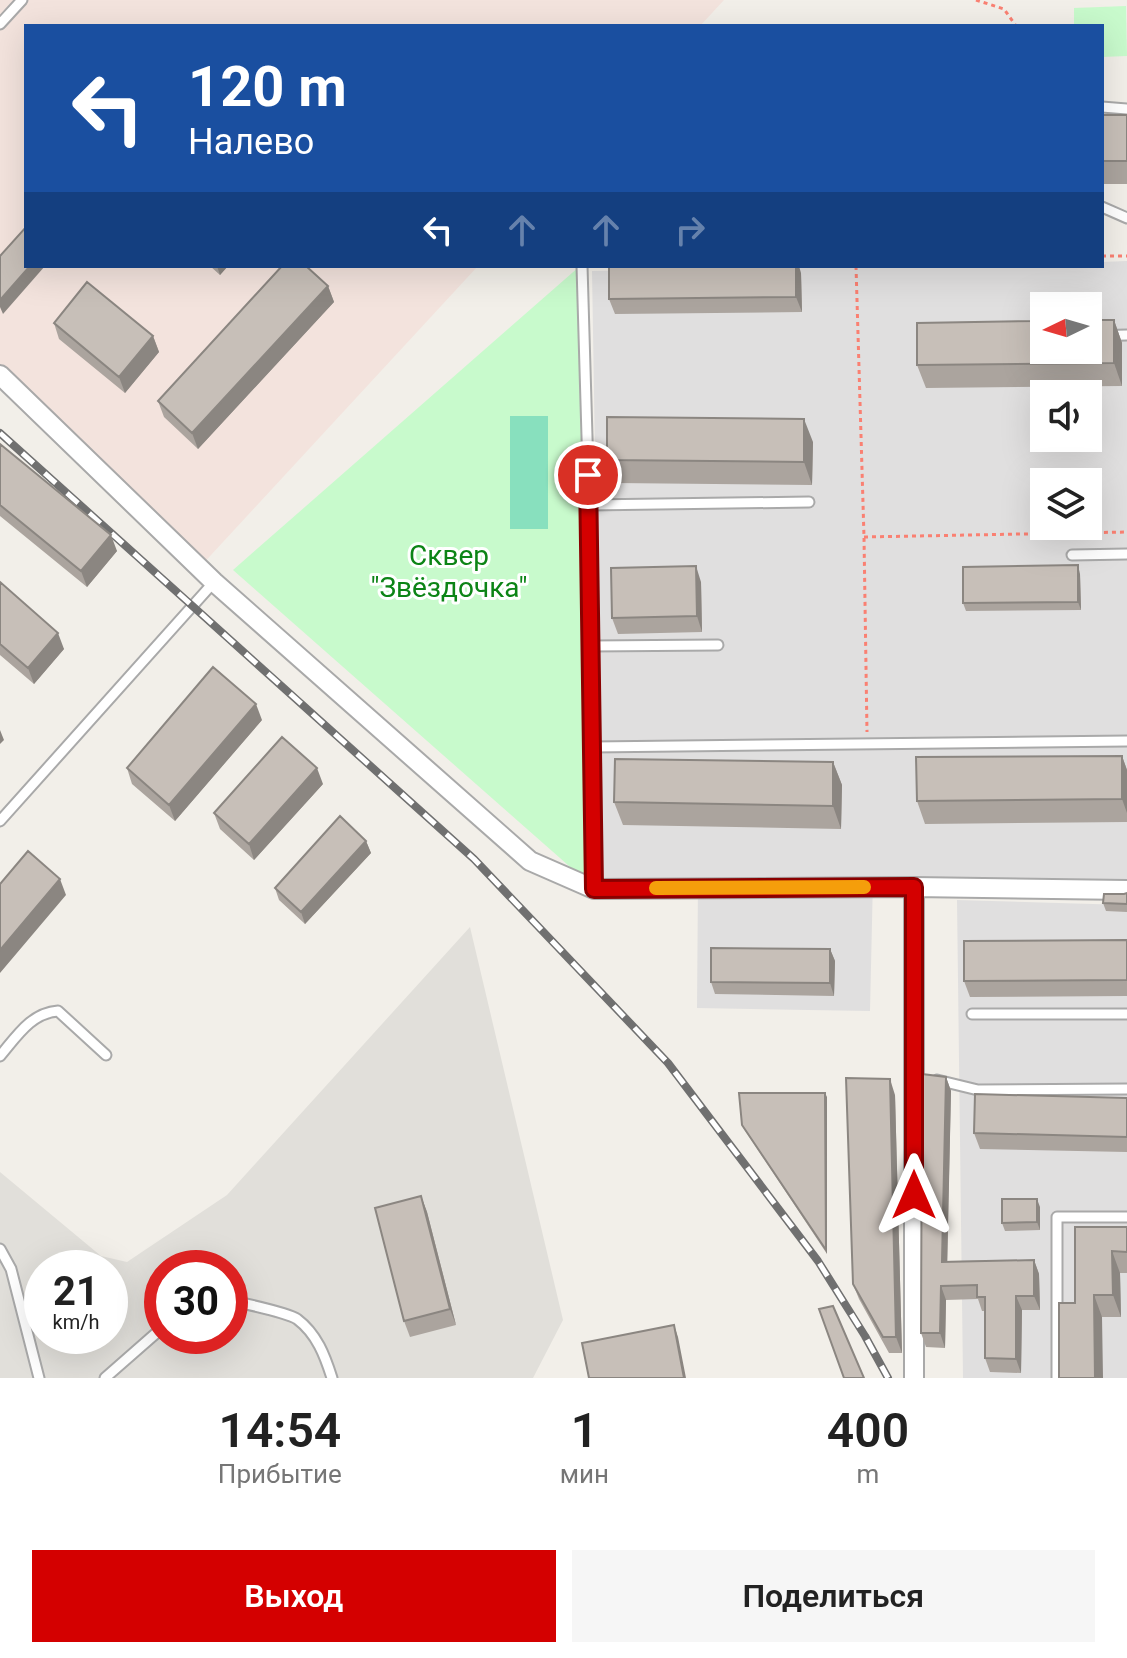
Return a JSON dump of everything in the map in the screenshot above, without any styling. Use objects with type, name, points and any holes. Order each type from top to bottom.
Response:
[{"type":"street","points":[[0,375],[214,582],[530,861],[594,889],[914,887],[1127,890]]},
{"type":"street","points":[[914,887],[914,1378]]},
{"type":"lane","points":[[0,24],[22,0]]},
{"type":"lane","points":[[1104,107],[1127,109]]},
{"type":"lane","points":[[1104,208],[1127,218]]},
{"type":"lane","points":[[582,268],[594,889]]},
{"type":"lane","points":[[1102,336],[1127,335]]},
{"type":"lane","points":[[589,505],[809,502]]},
{"type":"lane","points":[[1072,555],[1127,554]]},
{"type":"lane","points":[[0,821],[214,582]]},
{"type":"lane","points":[[591,646],[718,645]]},
{"type":"lane","points":[[593,747],[1127,741]]},
{"type":"lane","points":[[0,1056],[32,1019],[58,1011],[106,1055]]},
{"type":"lane","points":[[972,1014],[1127,1014]]},
{"type":"lane","points":[[914,1074],[978,1090],[1127,1089]]},
{"type":"lane","points":[[1057,1378],[1057,1217],[1127,1217]]},
{"type":"lane","points":[[0,1249],[11,1269],[39,1378]]},
{"type":"lane","points":[[248,1305],[295,1317],[323,1350],[332,1378]]},
{"type":"lane","points":[[105,1378],[144,1344]]},
{"type":"path","points":[[976,0],[1004,9],[1015,24]]},
{"type":"path","points":[[1104,256],[1127,256]]},
{"type":"path","points":[[856,268],[867,744]]},
{"type":"path","points":[[864,537],[1127,532]]},
{"type":"shaded area","points":[[0,0],[724,0],[702,24],[24,24],[24,268],[476,268],[199,568],[0,387]]},
{"type":"shaded area","points":[[1127,261],[1127,881],[873,878],[870,1011],[697,1008],[698,881],[602,881],[592,271],[1104,268],[1104,262]]},
{"type":"shaded area","points":[[957,900],[1127,905],[1127,1378],[963,1378]]},
{"type":"shaded area","points":[[470,927],[563,1320],[533,1378],[0,1378],[0,1172],[94,1250],[24,1250],[24,1354],[128,1354],[128,1261],[144,1251],[144,1354],[248,1354],[248,1250],[145,1250],[227,1195]]},
{"type":"green space","points":[[1126,6],[1127,56],[1104,57],[1104,24],[1074,24],[1074,8]]},
{"type":"green space","name":"Сквер \"Звёздочка\"","points":[[580,268],[594,888],[233,570]]},
{"type":"green space","points":[[510,416],[548,416],[548,529],[510,529]]},
{"type":"building","points":[[1104,115],[1127,115],[1127,161],[1104,161]]},
{"type":"building","points":[[24,229],[24,268],[28,268],[0,300],[0,256]]},
{"type":"building","points":[[280,268],[308,268],[328,286],[192,433],[158,401]]},
{"type":"building","points":[[609,268],[796,268],[796,297],[609,299]]},
{"type":"building","points":[[87,282],[153,336],[119,377],[54,323]]},
{"type":"building","points":[[1102,320],[1114,320],[1114,363],[1102,363]]},
{"type":"building","points":[[1030,321],[1030,364],[917,365],[917,323]]},
{"type":"building","points":[[607,417],[804,419],[804,462],[607,460]]},
{"type":"building","points":[[0,444],[111,535],[81,571],[0,505]]},
{"type":"building","points":[[1078,565],[1078,602],[963,603],[963,567]]},
{"type":"building","points":[[696,566],[697,616],[612,618],[611,568]]},
{"type":"building","points":[[0,582],[58,633],[28,668],[0,644]]},
{"type":"building","points":[[213,667],[256,704],[169,805],[127,768]]},
{"type":"building","points":[[282,737],[317,768],[249,844],[214,813]]},
{"type":"building","points":[[1122,756],[1122,799],[917,801],[916,757]]},
{"type":"building","points":[[615,759],[833,762],[833,806],[614,802]]},
{"type":"building","points":[[340,816],[366,841],[301,912],[275,888]]},
{"type":"building","points":[[28,851],[60,879],[0,950],[0,884]]},
{"type":"building","points":[[1127,893],[1127,904],[1103,903],[1104,894]]},
{"type":"building","points":[[1127,940],[1127,980],[964,981],[964,941]]},
{"type":"building","points":[[711,948],[830,949],[830,983],[711,982]]},
{"type":"building","points":[[922,1074],[946,1077],[942,1262],[1034,1260],[1034,1296],[1016,1296],[1016,1359],[985,1358],[985,1297],[977,1297],[977,1285],[941,1286],[940,1333],[921,1333]]},
{"type":"building","points":[[846,1078],[890,1079],[896,1337],[883,1337],[853,1284]]},
{"type":"building","points":[[739,1093],[825,1093],[826,1250],[742,1125]]},
{"type":"building","points":[[975,1094],[1127,1098],[1127,1137],[974,1133]]},
{"type":"building","points":[[421,1196],[450,1309],[404,1321],[375,1208]]},
{"type":"building","points":[[1002,1199],[1037,1199],[1037,1222],[1002,1223]]},
{"type":"building","points":[[1075,1227],[1127,1227],[1127,1252],[1112,1251],[1113,1295],[1094,1295],[1095,1378],[1059,1378],[1059,1303],[1075,1303]]},
{"type":"building","points":[[833,1306],[864,1378],[844,1378],[819,1309]]},
{"type":"building","points":[[674,1325],[684,1378],[589,1378],[582,1343]]},
{"type":"railway","points":[[0,433],[474,859],[668,1063],[818,1261],[888,1378]]},
{"type":"slow traffic","points":[[656,888],[864,887]]},
{"type":"route","points":[[588,475],[594,889],[914,887],[914,1195]]}]
